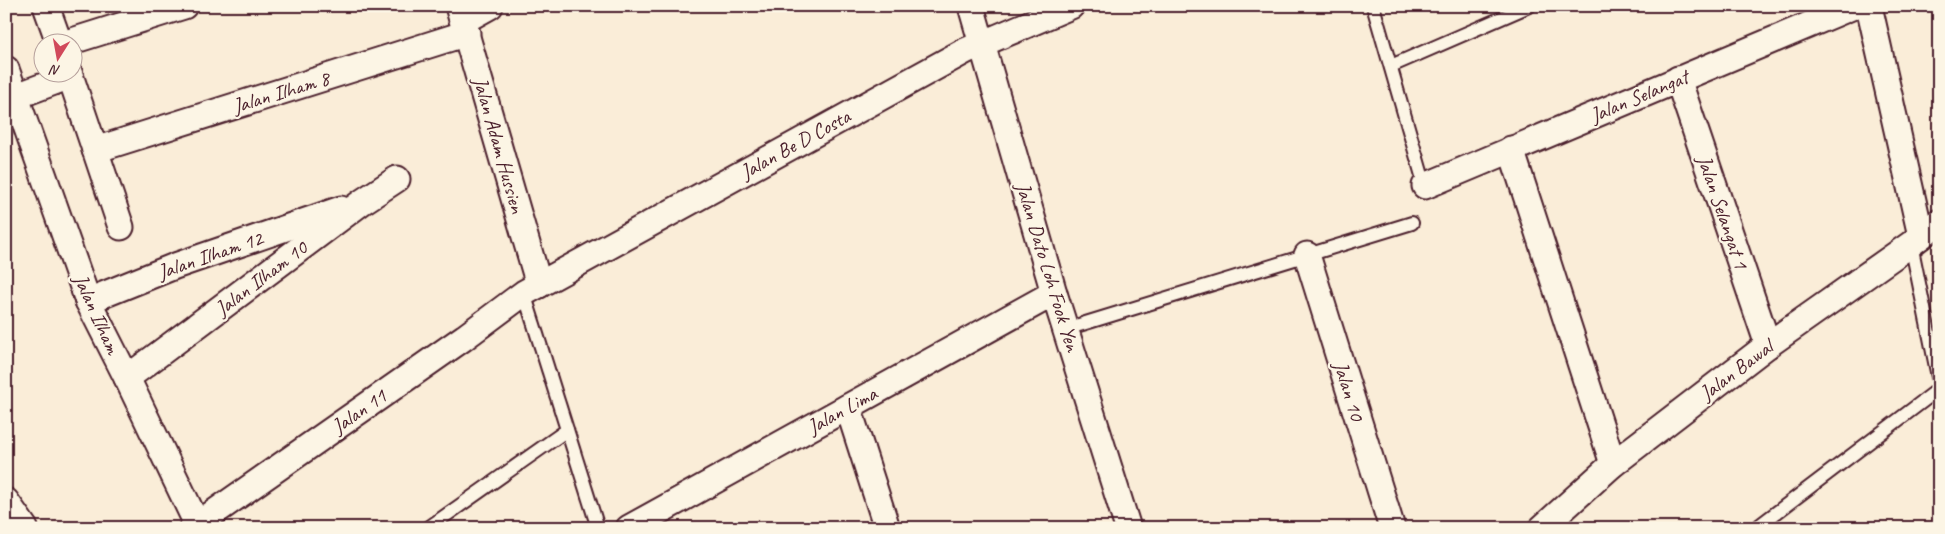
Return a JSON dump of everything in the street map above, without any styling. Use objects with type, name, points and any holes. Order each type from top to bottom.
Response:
[{"type":"street","points":[[46,6],[55,32]]},
{"type":"street","points":[[82,38],[184,6]]},
{"type":"street","name":"Jalan Ilham 8","points":[[95,150],[462,20],[490,6]]},
{"type":"street","name":"Jalan Dato Loh Fook Yen","points":[[971,6],[1054,293],[1128,528]]},
{"type":"street","name":"Jalan Be D Costa","points":[[531,289],[965,51],[1071,6]]},
{"type":"street","name":"Jalan Selangat","points":[[1425,186],[1854,6]]},
{"type":"street","points":[[1869,6],[1923,234]]},
{"type":"street","name":"Jalan Adam Hussien","points":[[462,20],[531,289]]},
{"type":"street","name":"Jalan Ilham","points":[[6,69],[11,98],[88,301],[127,378],[195,526]]},
{"type":"street","name":"Jalan Selangat 1","points":[[1678,79],[1768,345]]},
{"type":"street","points":[[11,98],[50,82]]},
{"type":"street","points":[[72,82],[121,227]]},
{"type":"street","points":[[1511,150],[1613,464]]},
{"type":"street","name":"Jalan Ilham 10","points":[[127,378],[362,202],[396,179]]},
{"type":"street","name":"Jalan Ilham 12","points":[[88,301],[175,266],[362,202]]},
{"type":"street","name":"Jalan Bawal","points":[[1542,528],[1613,464],[1768,345],[1923,234]]},
{"type":"street","name":"Jalan 10","points":[[1307,255],[1392,528]]},
{"type":"street","name":"Jalan 11","points":[[195,526],[531,289]]},
{"type":"street","name":"Jalan Lima","points":[[629,528],[1054,293]]},
{"type":"street","points":[[848,407],[887,528]]},
{"type":"street","points":[[6,501],[25,528]]},
{"type":"lane","points":[[1373,6],[1425,186]]},
{"type":"lane","points":[[1390,66],[1529,6]]},
{"type":"lane","points":[[1066,329],[1412,223]]},
{"type":"lane","points":[[1923,234],[1939,382]]},
{"type":"lane","points":[[531,289],[566,430],[598,528]]},
{"type":"lane","points":[[1756,528],[1939,389]]},
{"type":"lane","points":[[428,528],[566,430]]}]
